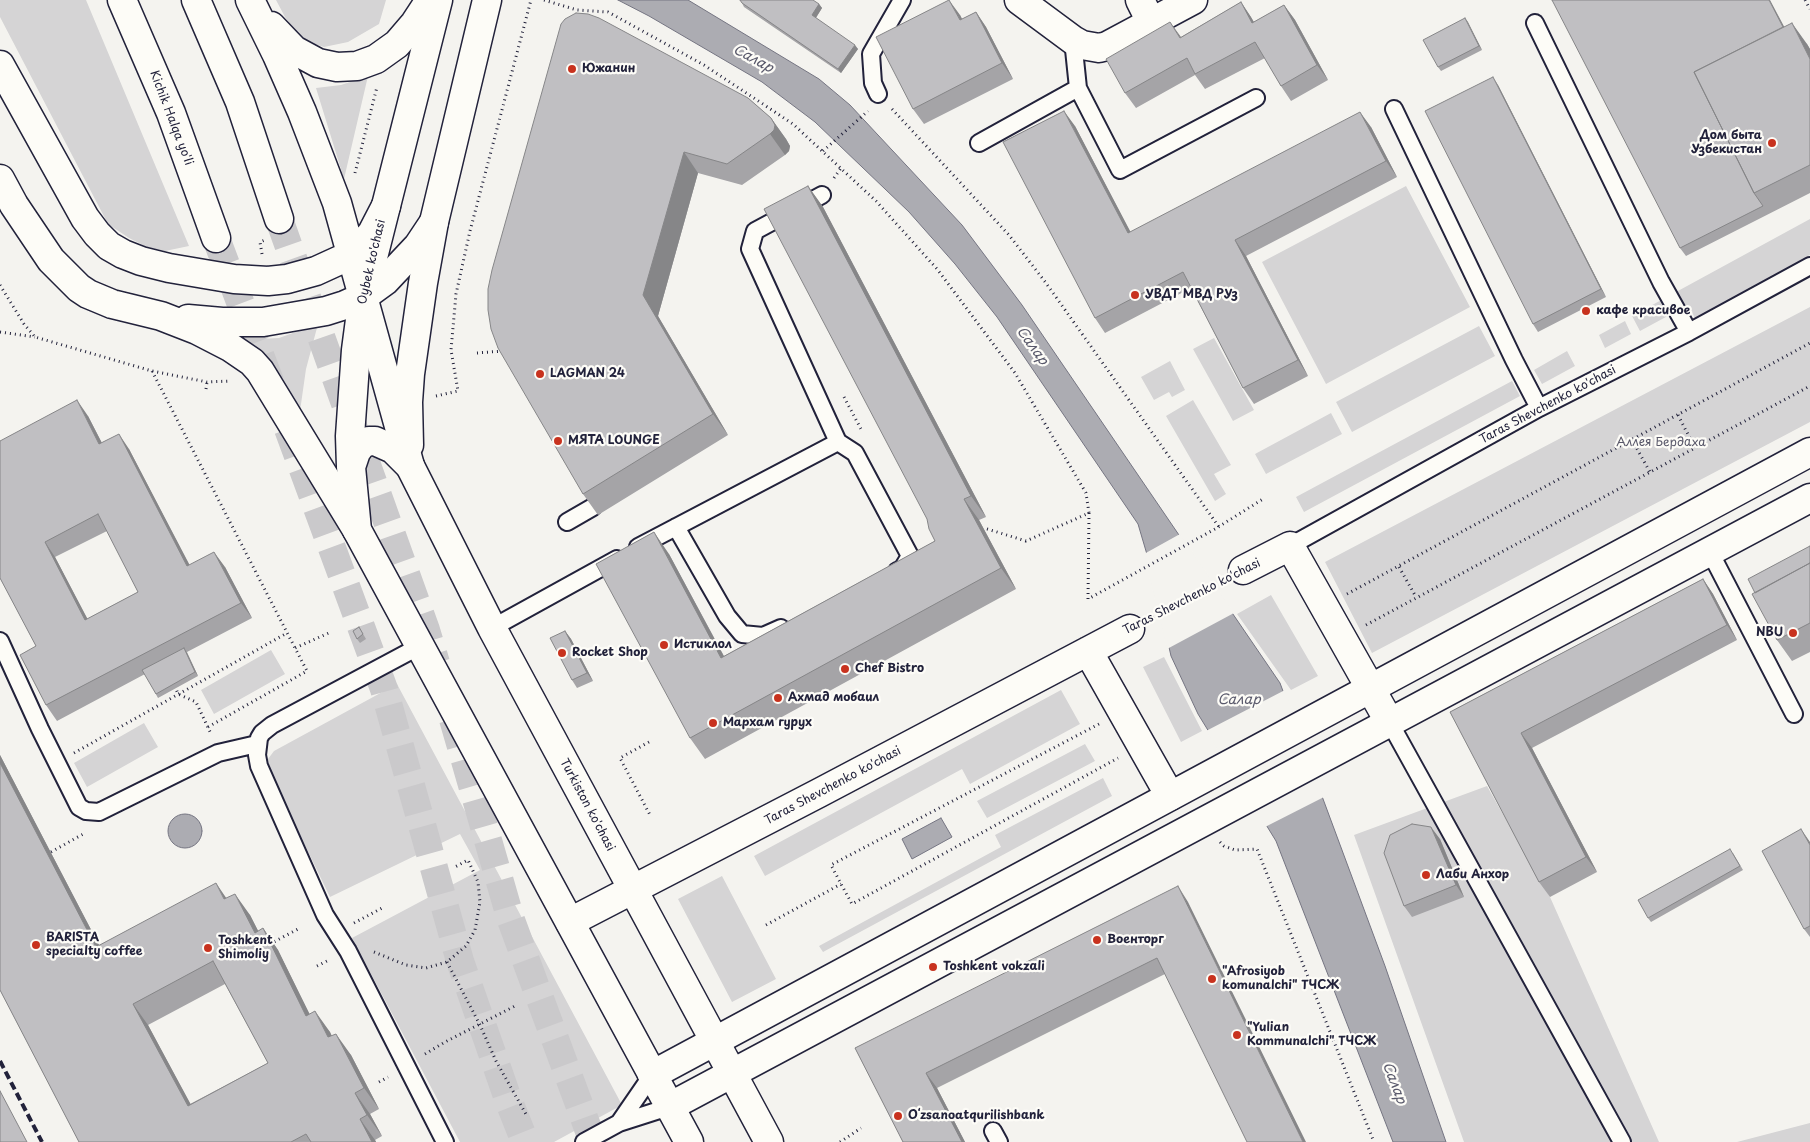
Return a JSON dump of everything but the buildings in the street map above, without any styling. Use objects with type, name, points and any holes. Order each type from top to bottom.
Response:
[{"type":"main road","name":"Kichik Halqa yo'li","points":[[122,0],[171,113],[216,238]]},
{"type":"main road","points":[[196,0],[240,102],[279,219]]},
{"type":"main road","points":[[252,0],[284,41],[294,50],[318,63],[337,67],[357,66],[376,59],[386,52],[397,44],[416,23],[430,0]]},
{"type":"main road","points":[[252,0],[302,112],[336,203],[410,466]]},
{"type":"main road","name":"Oybek ko'chasi","points":[[357,530],[351,467],[351,404],[363,297],[438,0]]},
{"type":"main road","points":[[410,466],[408,402],[418,314],[434,222],[488,0]]},
{"type":"main road","points":[[1019,0],[1073,40],[1091,47],[1107,46],[1146,11],[1193,0]]},
{"type":"main road","points":[[0,65],[85,218],[97,234],[110,246],[123,254],[141,261],[169,268],[234,279],[268,281],[287,279],[316,271],[351,256],[372,233],[386,206]]},
{"type":"main road","points":[[0,179],[7,208],[70,281],[88,294],[112,304],[161,316],[222,322],[263,322],[326,311],[363,297],[385,282],[418,246],[434,222]]},
{"type":"main road","points":[[161,316],[222,342],[239,352],[260,371],[357,530],[689,1142]]},
{"type":"main road","points":[[351,467],[356,452],[361,445],[369,441],[375,441],[394,449],[410,466]]},
{"type":"main road","points":[[652,1075],[1810,452]]},
{"type":"main road","name":"Turkiston ko'chasi","points":[[410,466],[492,628],[769,1142]]},
{"type":"main road","points":[[669,1107],[1219,827],[1361,738],[1810,498]]},
{"type":"main road","points":[[1290,546],[1390,723]]},
{"type":"main road","name":"Taras Shevchenko ko'chasi","points":[[1243,570],[1290,546]]},
{"type":"main road","name":"Taras Shevchenko ko'chasi","points":[[570,922],[828,789],[1130,629]]},
{"type":"main road","points":[[1088,651],[1170,796]]},
{"type":"lane","points":[[878,94],[873,83],[871,54],[902,0]]},
{"type":"lane","points":[[1535,23],[1661,282],[1689,332]]},
{"type":"lane","points":[[1073,40],[1078,88],[1120,170],[1256,98]]},
{"type":"lane","points":[[979,143],[1078,88]]},
{"type":"lane","points":[[1394,109],[1539,408]]},
{"type":"lane","points":[[822,195],[755,231],[750,250],[838,442],[855,453],[910,556],[902,569],[885,577]]},
{"type":"lane","name":"Taras Shevchenko ko'chasi","points":[[1290,546],[1539,408],[1689,332],[1810,266]]},
{"type":"lane","points":[[492,628],[676,527],[838,442]]},
{"type":"lane","points":[[567,522],[594,507]]},
{"type":"lane","points":[[676,527],[727,616],[742,634],[763,636],[798,620]]},
{"type":"lane","points":[[1710,552],[1794,714]]},
{"type":"lane","points":[[0,642],[78,807],[93,812],[105,809],[218,753],[257,744]]},
{"type":"lane","points":[[420,646],[272,726],[262,733],[257,744],[257,755],[259,766],[325,915],[348,951],[445,1142]]},
{"type":"lane","points":[[1390,723],[1622,1142]]},
{"type":"lane","points":[[619,1123],[652,1075]]},
{"type":"lane","points":[[584,1142],[619,1123],[669,1107]]},
{"type":"path","points":[[458,391],[451,350],[456,294],[470,231],[531,0]]},
{"type":"path","points":[[544,0],[577,10],[608,12],[723,76],[793,124],[876,201],[937,269],[1015,373],[1086,493],[1089,513],[1088,599],[1217,528],[1263,499]]},
{"type":"path","points":[[1806,0],[1810,9]]},
{"type":"path","points":[[354,180],[386,52]]},
{"type":"path","points":[[878,94],[1020,248],[1046,282],[1217,528]]},
{"type":"path","points":[[823,152],[866,112]]},
{"type":"path","points":[[0,285],[24,324],[35,337]]},
{"type":"path","points":[[0,332],[35,337],[152,371],[207,382],[235,381]]},
{"type":"path","points":[[1324,607],[1810,343]]},
{"type":"path","points":[[477,353],[506,351]]},
{"type":"path","points":[[152,371],[307,671],[208,727],[196,702],[178,694],[172,680]]},
{"type":"path","points":[[206,389],[207,382]]},
{"type":"path","points":[[1341,638],[1810,386]]},
{"type":"path","points":[[1678,415],[1694,448]]},
{"type":"path","points":[[1632,440],[1650,472]]},
{"type":"path","points":[[984,528],[1026,541],[1089,513]]},
{"type":"path","points":[[1399,567],[1416,597]]},
{"type":"path","name":"Taras Shevchenko ko'chasi","points":[[1130,629],[1243,570]]},
{"type":"path","points":[[295,648],[331,632]]},
{"type":"path","points":[[57,763],[288,633]]},
{"type":"path","points":[[1122,712],[831,864],[852,904],[1141,746]]},
{"type":"path","points":[[649,742],[620,758],[650,816]]},
{"type":"path","points":[[1219,827],[1224,846],[1235,850],[1257,849],[1374,1142]]},
{"type":"path","points":[[317,966],[361,944],[379,955],[406,966],[426,968],[447,962],[466,946],[475,930],[480,902],[478,882],[468,860],[455,867]]},
{"type":"path","points":[[766,925],[841,884]]},
{"type":"path","points":[[354,923],[384,907]]},
{"type":"path","points":[[266,946],[298,929]]},
{"type":"path","points":[[447,962],[480,1025],[496,1061],[527,1116]]},
{"type":"path","points":[[379,1082],[445,1042],[515,1006]]},
{"type":"path","points":[[840,1142],[861,1128]]},
{"type":"green space","points":[[0,0],[86,0],[189,246],[165,251],[147,247],[108,224],[0,17]]},
{"type":"green space","points":[[276,0],[386,0],[379,24],[348,42],[324,47],[305,41],[298,35]]},
{"type":"green space","points":[[368,76],[344,179],[316,88],[341,85]]},
{"type":"green space","points":[[1406,186],[1470,307],[1326,384],[1262,262]]},
{"type":"green space","points":[[1810,219],[1810,255],[1695,318],[1688,305],[1640,331],[1632,316]]},
{"type":"green space","name":"Аллея Бердаха","points":[[1810,307],[1810,422],[1372,653],[1325,562]]},
{"type":"green space","points":[[1625,321],[1631,334],[1605,348],[1599,335]]},
{"type":"green space","points":[[318,324],[306,369],[299,418],[239,340],[279,338]]},
{"type":"green space","points":[[1479,326],[1495,356],[1352,432],[1336,402]]},
{"type":"green space","points":[[1214,338],[1254,410],[1233,421],[1193,349]]},
{"type":"green space","points":[[1567,351],[1575,366],[1542,384],[1534,370]]},
{"type":"green space","points":[[1170,361],[1185,390],[1172,397],[1169,392],[1154,400],[1141,377]]},
{"type":"green space","points":[[1512,381],[1520,396],[1304,512],[1296,497]]},
{"type":"green space","points":[[1193,400],[1231,465],[1214,474],[1226,494],[1215,501],[1166,416]]},
{"type":"green space","points":[[1331,413],[1342,434],[1266,474],[1255,454]]},
{"type":"green space","points":[[1271,595],[1318,676],[1291,690],[1237,614]]},
{"type":"green space","points":[[271,650],[285,674],[214,714],[201,690]]},
{"type":"green space","points":[[1164,657],[1202,731],[1181,742],[1143,667]]},
{"type":"green space","points":[[397,684],[622,1105],[554,1142],[460,1142],[352,938],[480,870],[460,834],[330,897],[269,771],[268,759],[274,751]]},
{"type":"green space","points":[[1061,690],[1080,724],[970,784],[962,769],[765,876],[754,856]]},
{"type":"green space","points":[[144,723],[158,747],[87,787],[74,763]]},
{"type":"green space","points":[[1085,744],[1095,761],[987,818],[977,801]]},
{"type":"green space","points":[[1103,778],[1112,796],[823,952],[819,946],[1001,847],[995,835]]},
{"type":"green space","points":[[1487,786],[1550,897],[1659,1142],[1464,1142],[1354,835]]},
{"type":"green space","points":[[722,876],[776,979],[732,1002],[678,899]]},
{"type":"green space","points":[[1810,1123],[1810,1142],[1737,1142]]},
{"type":"water","name":"Салар","points":[[618,0],[688,0],[819,79],[850,105],[962,225],[1022,305],[1280,683],[1385,966],[1446,1142],[1393,1142],[1276,841],[1198,714],[1171,656],[1151,568],[1138,524],[997,317],[955,264],[909,212],[815,122],[762,82]]},
{"type":"water","points":[[185,814],[197,819],[202,831],[197,843],[185,848],[173,843],[168,831],[173,819]]},
{"type":"water","points":[[941,818],[952,837],[912,859],[902,839]]},
{"type":"pier","points":[[1180,534],[1234,613],[1167,649],[1144,554]]},
{"type":"pier","points":[[1285,690],[1324,797],[1265,827],[1206,731]]},
{"type":"tunnel","points":[[279,219],[426,630],[436,663]]},
{"type":"tunnel","points":[[216,238],[271,384]]},
{"type":"tunnel","points":[[288,429],[384,689],[460,961],[525,1142]]},
{"type":"tunnel","points":[[453,719],[511,920],[593,1142]]},
{"type":"railway","points":[[0,1061],[42,1142]]},
{"type":"place","name":"Южанин","points":[[572,69]]},
{"type":"place","name":"Дом быта Узбекистан","points":[[1772,143]]},
{"type":"place","name":"УВДТ МВД РУз","points":[[1135,295]]},
{"type":"place","name":"кафе красивое","points":[[1586,311]]},
{"type":"place","name":"LAGMAN 24","points":[[540,374]]},
{"type":"place","name":"МЯТА LOUNGE","points":[[558,441]]},
{"type":"place","name":"NBU","points":[[1793,633]]},
{"type":"place","name":"Истиклол","points":[[664,645]]},
{"type":"place","name":"Rocket Shop","points":[[562,653]]},
{"type":"place","name":"Chef Bistro","points":[[845,669]]},
{"type":"place","name":"Ахмад мобаил","points":[[778,698]]},
{"type":"place","name":"Мархам гурух","points":[[713,723]]},
{"type":"place","name":"Лаби Анхор","points":[[1426,875]]},
{"type":"place","name":"Военторг","points":[[1097,940]]},
{"type":"place","name":"BARISTA specialty coffee","points":[[36,945]]},
{"type":"place","name":"Toshkent Shimoliy","points":[[208,948]]},
{"type":"place","name":"Toshkent vokzali","points":[[933,967]]},
{"type":"place","name":"\"Afrosiyob komunalchi\" ТЧСЖ","points":[[1212,979]]},
{"type":"place","name":"\"Yulian Kommunalchi\" ТЧСЖ","points":[[1237,1035]]},
{"type":"place","name":"Oʻzsanoatqurilishbank","points":[[898,1116]]}]
